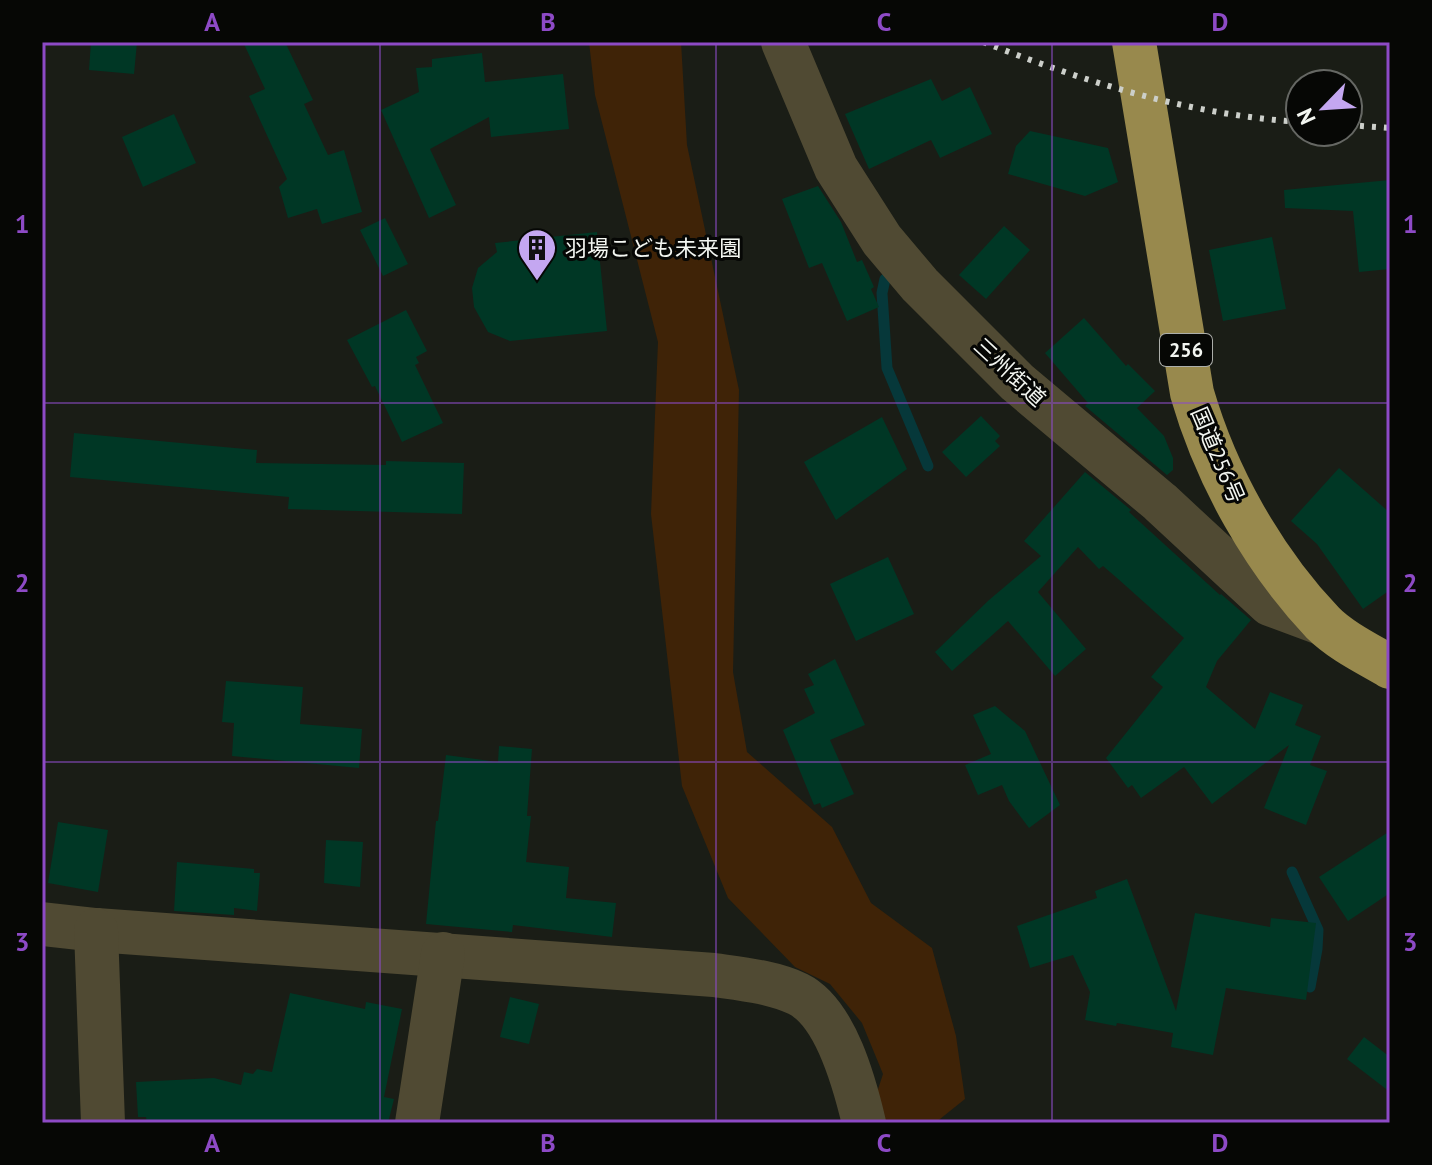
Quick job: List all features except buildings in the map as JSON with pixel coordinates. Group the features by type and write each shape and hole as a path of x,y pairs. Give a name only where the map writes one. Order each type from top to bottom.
{"highway":[{"name":"国道256号","path":"1134,42 1192,393 1201,425 1250,528 1324,624 1390,667"}],"street":[{"name":"三州街道","path":"783,42 836,168 882,240 920,285 1017,382 1160,502 1270,604 1324,624"},
{"path":"42,924 714,975 759,982 800,995 833,1031 854,1082 864,1123"},
{"path":"96,930 103,1123"},
{"path":"417,1123 443,954"}],"shaded area":[{"path":"589,42 681,42 687,145 739,390 733,672 747,752 832,827 871,903 932,948 956,1036 965,1099 935,1123 867,1123 883,1074 862,1023 830,984 795,967 728,898 682,786 651,514 658,342 595,95"}],"waterway":[{"path":"885,279 882,293 887,368 928,466"},
{"path":"1292,872 1318,930 1310,987"}],"railway":[{"path":"983,42 1138,94 1218,112 1284,120"},
{"path":"1364,126 1390,128"}],"place":[{"name":"羽場こども未来園","path":"537,282"}]}
